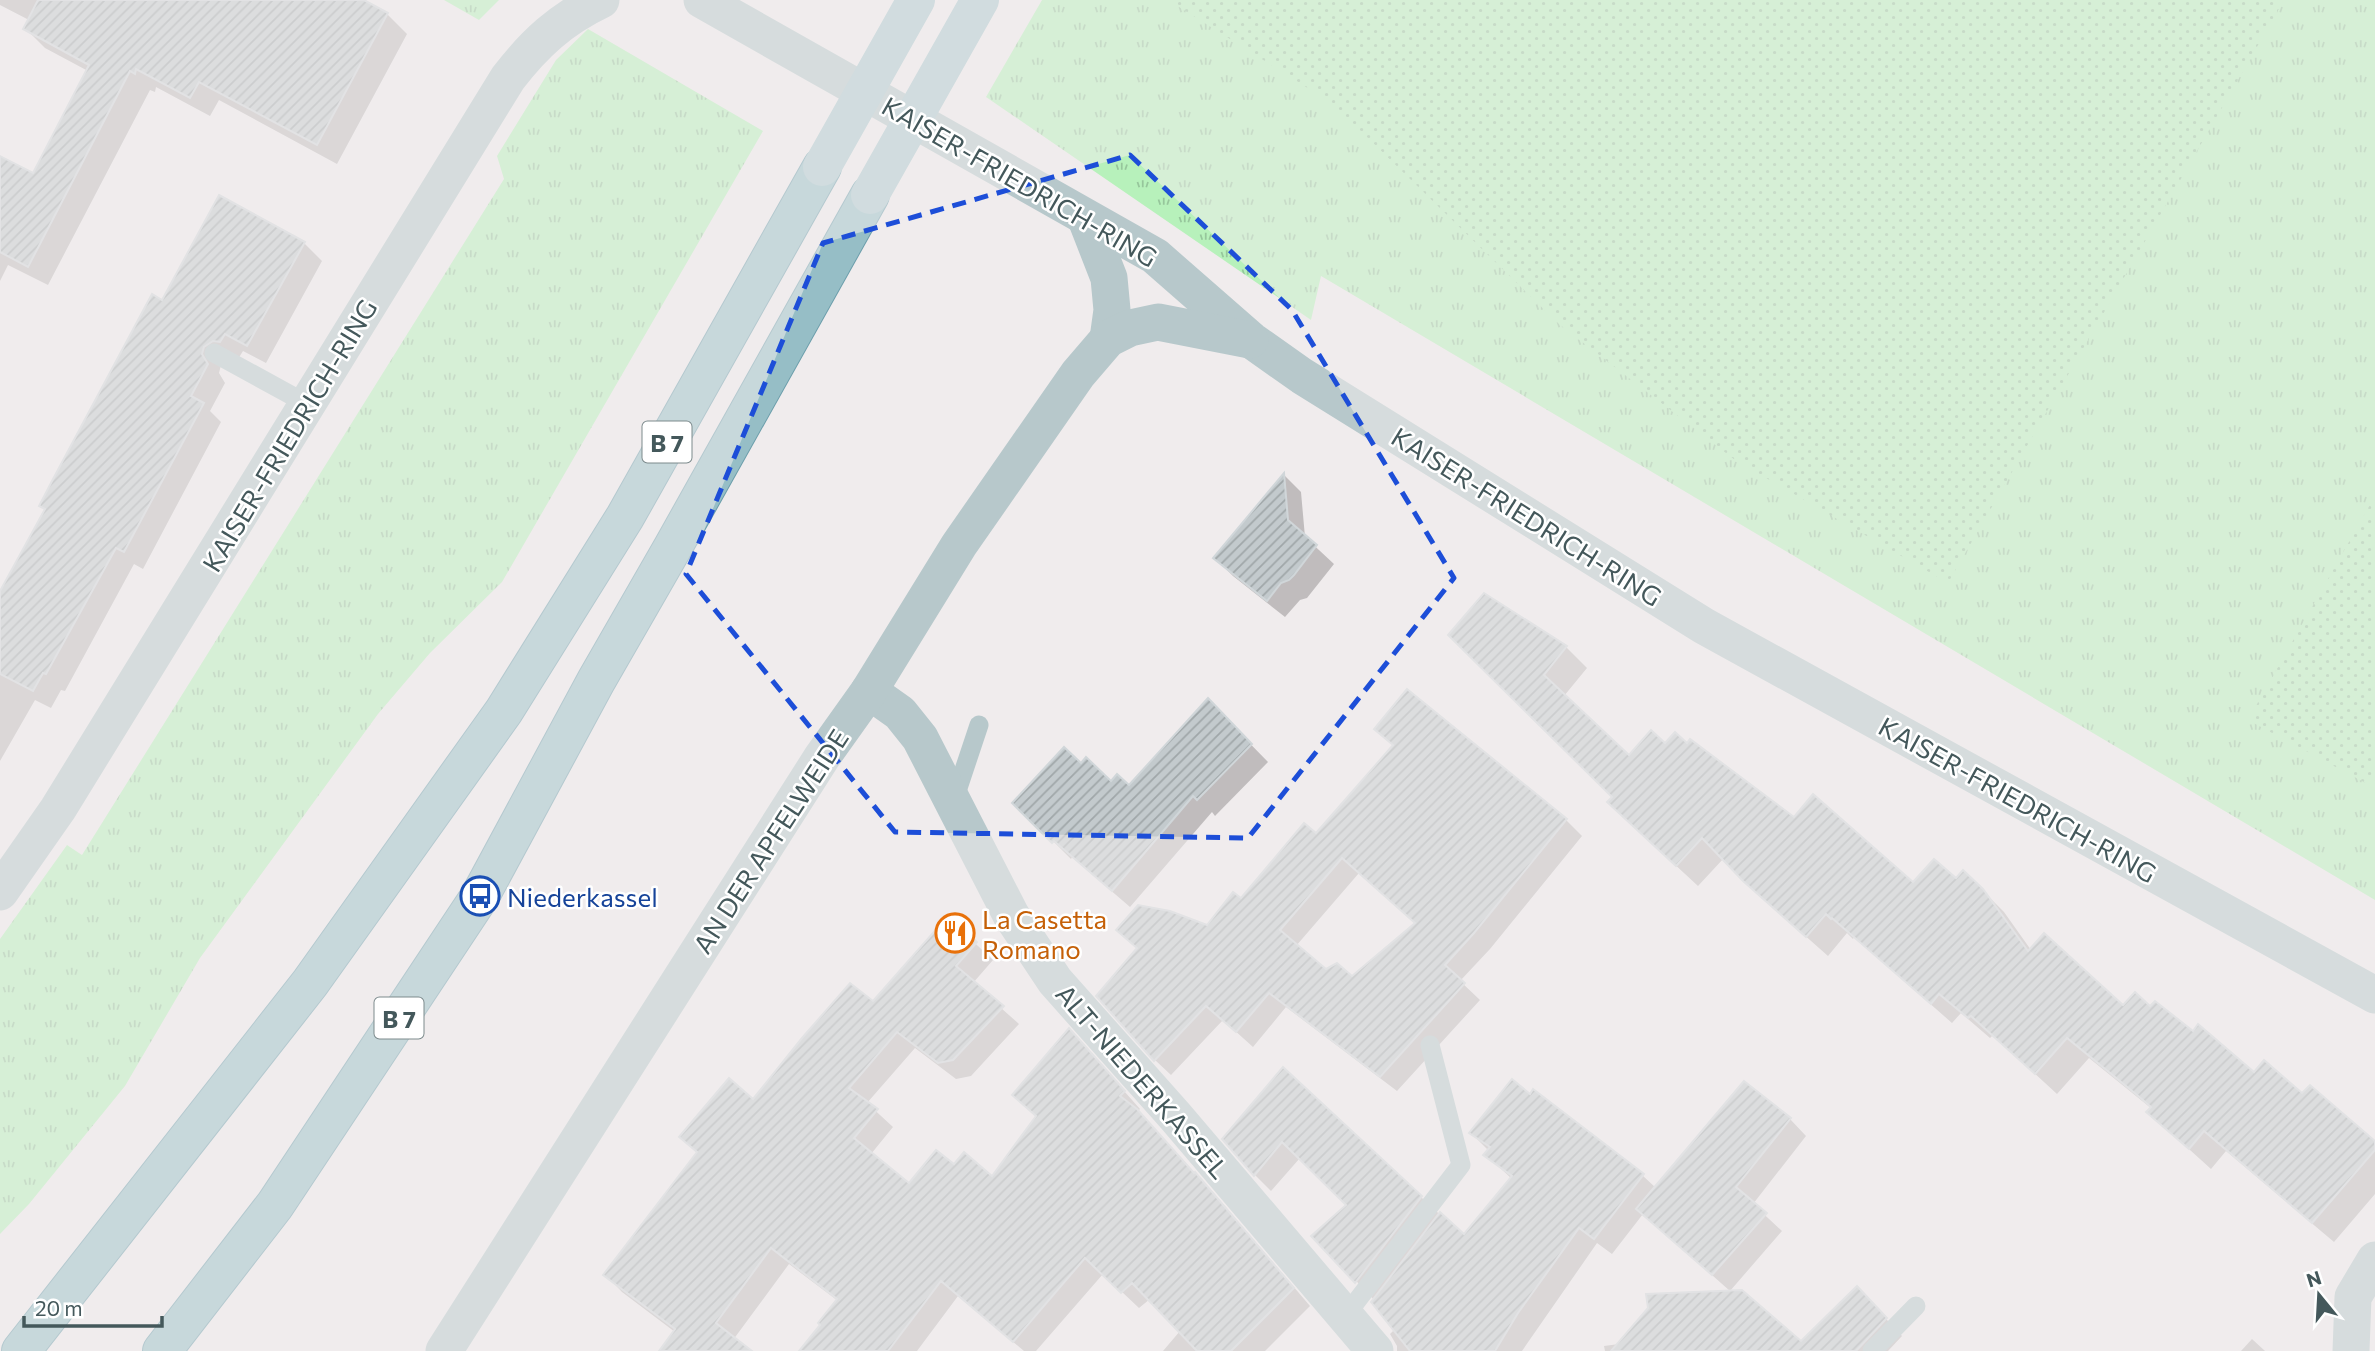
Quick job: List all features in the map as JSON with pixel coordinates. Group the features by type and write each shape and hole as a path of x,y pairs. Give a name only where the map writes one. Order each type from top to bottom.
{"highway":[{"name":"B 7","path":"21,1351 310,983 504,711 625,517 822,167"},
{"name":"B 7","path":"168,1344 275,1205 480,896 596,681 870,195"},
{"path":"0,1345 78,1278"}],"main road":[{"name":"B 7","path":"822,167 916,0"},
{"name":"B 7","path":"870,195 980,0"}],"street":[{"name":"KAISER-FRIEDRICH-RING","path":"0,892 58,809 508,78 528,51 555,28 601,0"},
{"name":"KAISER-FRIEDRICH-RING","path":"702,0 1155,256 1251,340 1302,376 1704,626 2375,995"},
{"path":"1086,219 1109,278 1112,310 1108,340"},
{"name":"AN DER APFELWEIDE","path":"444,1351 822,757 869,691 959,545 1078,374 1108,340 1130,328 1158,321 1251,340"},
{"name":"ALT-NIEDERKASSEL","path":"869,691 900,713 920,738 954,800 1010,915 1055,981 1175,1116 1375,1351"},
{"path":"2351,1351 2353,1297 2375,1260"}],"lane":[{"path":"215,353 309,405"},
{"path":"954,800 979,725"},
{"path":"1346,1315 1461,1165 1430,1045"},
{"path":"1872,1351 1916,1306"}],"highlighted area":[{"path":"1130,155 1292,310 1454,578 1248,838 895,832 686,574 823,243"}],"green space":[{"path":"444,0 499,0 479,20"},
{"path":"1042,0 2375,0 2375,900 1321,276 1311,320 986,97"},
{"path":"1168,0 2284,0 1948,583 1735,460 1559,324 1333,104"},
{"path":"588,29 763,131 502,582 430,653 378,714 200,958 125,1086 29,1204 0,1234 0,939 67,845 82,855 504,179 497,156 556,60"},
{"path":"2375,496 2375,788 2248,720"}],"building":[{"path":"38,0 364,0 388,13 317,145 199,82 190,98 136,69 135,74 130,71 28,267 0,252 0,156 33,173 89,65 23,29"},
{"path":"219,195 305,242 247,346 225,334 220,342 213,341 204,347 202,354 208,364 191,396 204,403 124,552 116,548 46,674 43,673 33,691 0,674 0,591 45,509 39,506 152,294 162,300"},
{"path":"1284,473 1288,520 1317,545 1294,575 1281,583 1267,601 1213,558"},
{"path":"1484,593 1567,646 1544,675 1629,755 1651,730 1665,743 1675,732 1687,743 1690,739 1794,817 1813,794 1913,882 1934,859 1956,878 1963,870 1983,889 2028,951 2044,933 2123,1005 2135,992 2150,1006 2155,1001 2193,1031 2198,1024 2254,1072 2264,1060 2302,1093 2310,1085 2375,1141 2375,1150 2312,1223 2204,1131 2189,1149 2146,1112 2151,1107 2067,1038 2035,1074 1971,1016 1968,1018 1939,994 1931,1004 1826,914 1806,937 1743,881 1702,838 1676,866 1607,802 1612,797 1448,635"},
{"path":"1407,689 1567,819 1445,965 1465,983 1380,1077 1269,993 1236,1032 1206,1006 1154,1061 1096,996 1137,948 1116,930 1138,905 1170,911 1207,925 1233,892 1241,898 1304,823 1316,833 1393,745 1374,729","holes":["1342,858 1415,923 1352,976 1337,963 1326,969 1280,930"]},
{"path":"1208,698 1252,744 1197,800 1193,796 1112,891 1054,841 1052,843 1012,803 1064,747 1081,763 1086,757 1111,781 1117,774 1129,785"},
{"path":"948,916 977,942 956,966 1004,1006 953,1060 938,1063 897,1032 849,1088 878,1109 854,1138 909,1183 936,1150 954,1164 964,1152 992,1176 1036,1116 1012,1095 1069,1028 1125,1091 1120,1096 1137,1109 1195,1172 1294,1288 1231,1351 1197,1351 1132,1283 1121,1293 1085,1258 1013,1342 941,1281 888,1351 799,1351 837,1299 771,1248 716,1323 752,1351 659,1351 675,1329 603,1275 697,1152 679,1137 729,1078 753,1099 850,983 873,1001"},
{"path":"1283,1067 1422,1196 1355,1283 1311,1236 1346,1205 1282,1142 1254,1176 1222,1139"},
{"path":"1512,1079 1530,1094 1533,1089 1644,1174 1594,1239 1579,1228 1518,1313 1495,1351 1410,1351 1371,1302 1440,1212 1464,1234 1512,1176 1483,1155 1490,1147 1469,1133"},
{"path":"1744,1081 1791,1118 1736,1187 1767,1213 1712,1275 1636,1209"},
{"path":"1857,1286 1887,1318 1856,1351 1611,1351 1648,1308 1646,1294 1742,1290 1801,1341"}],"place":[{"name":"Niederkassel","path":"480,896"},
{"name":"La Casetta Romano","path":"955,933"}]}
